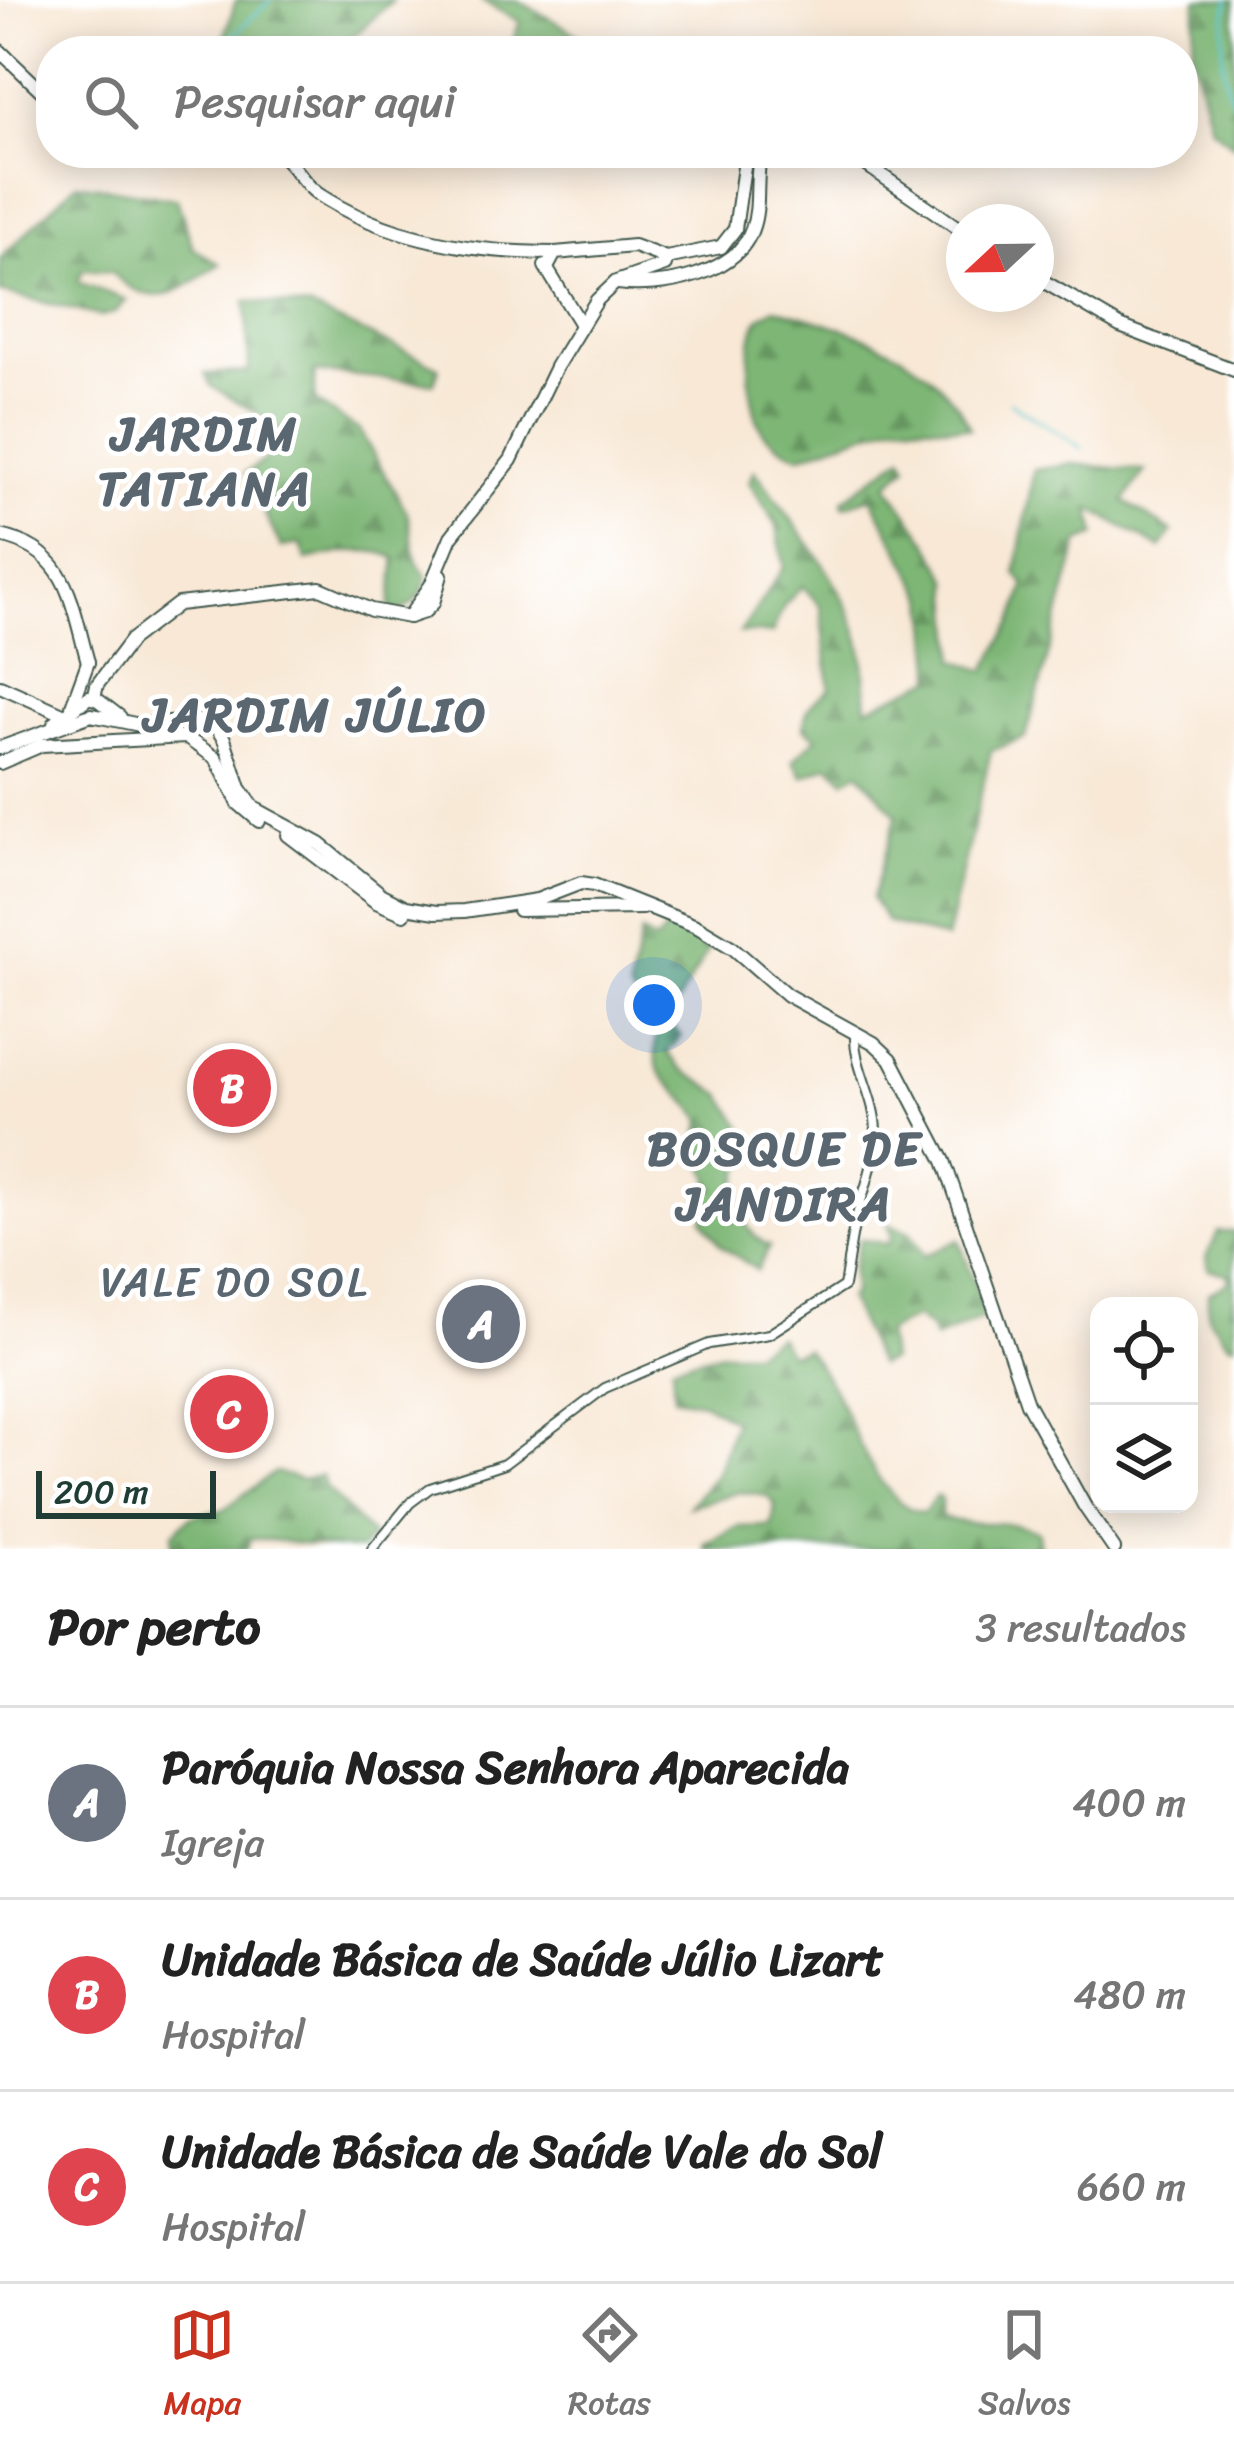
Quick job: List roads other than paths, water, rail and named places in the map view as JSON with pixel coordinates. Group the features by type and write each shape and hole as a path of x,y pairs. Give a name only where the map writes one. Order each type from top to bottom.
{"main road":[{"path":"0,51 36,86"},
{"path":"294,168 318,194 399,232 437,243 530,254 634,246 665,257 706,251 729,240 739,214 744,168"},
{"path":"616,282 648,286 708,271 730,260 754,226 760,168"},
{"path":"871,168 946,220"},
{"path":"530,254 547,268 580,323"},
{"path":"547,268 555,254"},
{"path":"94,698 108,669 147,625 190,600 320,588 371,610 410,617 431,585 451,537 511,460 596,300 616,282 665,265 665,257"},
{"path":"1054,288 1120,326 1234,370"},
{"path":"0,536 34,546 55,566 65,585 88,662 68,712"},
{"path":"88,662 108,669"},
{"path":"0,686 68,712"},
{"path":"48,728 86,698 94,698 125,722"},
{"path":"0,748 92,715 165,724 211,720 218,727 239,788 254,808 320,844 381,894 406,907 464,911 538,900 581,883 604,889 656,907 733,948 787,994 855,1031 891,1059 925,1118 949,1174 1027,1402 1084,1507 1114,1549"},
{"path":"0,763 42,745 202,738 207,733 201,722 191,719"},
{"path":"185,737 216,758 247,813 310,848 390,909 437,920 464,920 502,911 656,907"},
{"path":"563,889 560,900 566,909"},
{"path":"602,909 608,900 604,889"}],"street":[{"path":"372,1549 410,1503 430,1488 495,1469 620,1379 709,1344 769,1334 844,1286 854,1226 876,1149 868,1088 854,1054 855,1031"}],"waterway":[{"path":"232,36 271,0"},
{"path":"1228,0 1223,65 1234,103"},
{"path":"1010,402 1082,448"}],"place":[{"name":"Unidade Básica de Saúde Júlio Lizart","path":"232,1088"},
{"name":"Paróquia Nossa Senhora Aparecida","path":"481,1324"},
{"name":"Unidade Básica de Saúde Vale do Sol","path":"229,1414"}],"district":[{"name":"JARDIM TATIANA","path":"205,460"},
{"name":"JARDIM JÚLIO","path":"316,714"},
{"name":"BOSQUE DE JANDIRA","path":"785,1176"},
{"name":"VALE DO SOL","path":"235,1281"}]}
